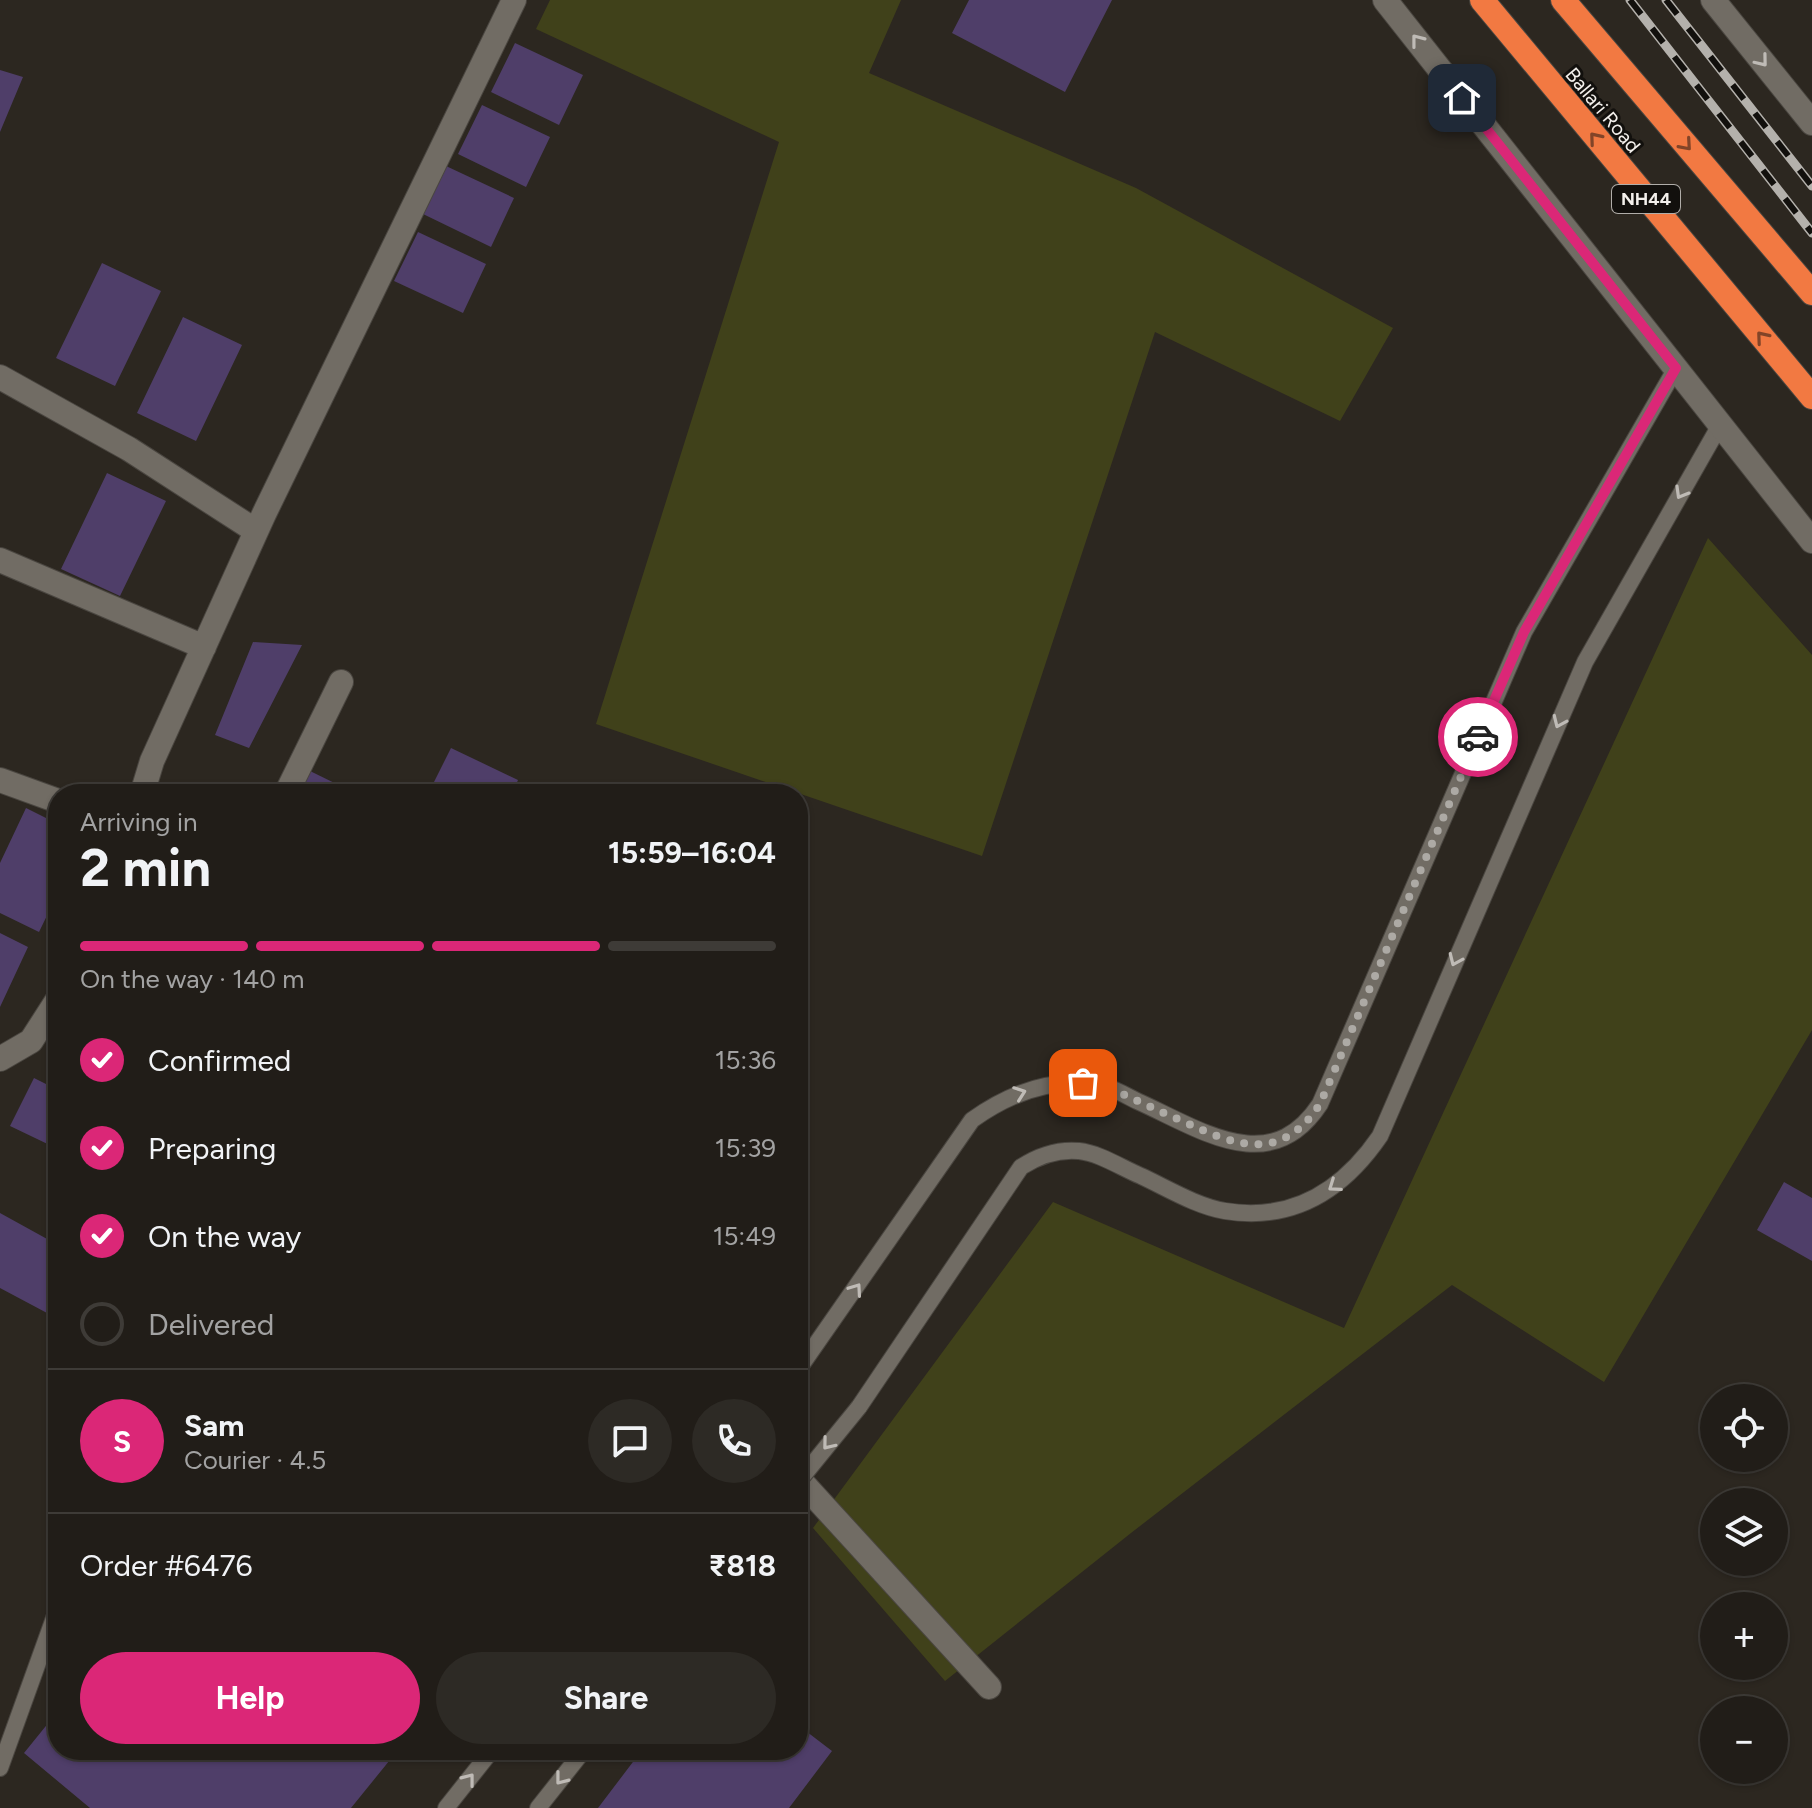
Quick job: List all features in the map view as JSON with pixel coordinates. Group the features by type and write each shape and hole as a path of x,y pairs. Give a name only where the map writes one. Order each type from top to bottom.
{"highway":[{"name":"Ballari Road","path":"1482,0 1812,397"},
{"name":"Ballari Road","path":"1563,0 1812,293"}],"street":[{"path":"145,784 152,761 256,531 514,0"},
{"path":"1385,0 1812,541"},
{"path":"1713,0 1812,123"},
{"path":"0,377 129,449 256,531"},
{"path":"0,560 204,647"},
{"path":"291,784 341,682"},
{"path":"0,780 48,797"},
{"path":"0,1059 31,1041 48,1015"},
{"path":"808,1491 989,1687"}],"lane":[{"path":"808,1358 972,1120 1013,1094 1060,1083 1107,1087 1221,1139 1253,1146 1285,1138 1311,1118 1320,1104 1524,632 1676,368"},
{"path":"808,1468 859,1407 1021,1167 1039,1157 1065,1151 1087,1152 1197,1202 1223,1211 1254,1213 1285,1210 1314,1199 1340,1183 1363,1161 1380,1136 1585,662 1720,425"},
{"path":"0,1768 48,1635"},
{"path":"446,1808 484,1760"},
{"path":"538,1808 576,1760"}],"shaded area":[{"path":"550,0 901,0 869,73 1136,188 1393,328 1340,421 1155,332 982,856 808,796 808,784 771,784 596,724 779,142 536,29"},
{"path":"1708,538 1812,655 1812,1030 1604,1382 1452,1285 945,1681 813,1528 1053,1202 1344,1328"}],"building":[{"path":"969,0 1112,0 1065,92 952,33"},
{"path":"515,43 583,75 559,125 491,92"},
{"path":"0,70 23,77 0,132"},
{"path":"482,105 550,137 526,187 458,154"},
{"path":"446,166 514,198 491,247 423,214"},
{"path":"418,232 486,264 463,313 394,281"},
{"path":"102,263 161,291 115,386 56,358"},
{"path":"183,317 242,345 196,441 137,413"},
{"path":"107,473 166,501 120,596 61,569"},
{"path":"253,642 302,645 249,748 215,735"},
{"path":"451,748 518,780 516,784 433,784"},
{"path":"310,771 337,784 304,784"},
{"path":"26,808 48,819 48,914 39,932 0,913 0,863"},
{"path":"0,933 28,947 0,1007"},
{"path":"34,1078 48,1085 48,1144 10,1126"},
{"path":"1784,1182 1812,1198 1812,1261 1757,1230"},
{"path":"0,1213 48,1239 47,1313 0,1288"},
{"path":"48,1723 48,1760 390,1760 351,1808 90,1808 24,1753"},
{"path":"808,1733 832,1751 789,1808 598,1808 634,1760 808,1760"}],"railway":[{"path":"1630,0 1812,233"},
{"path":"1666,0 1812,186"}],"way so far":[{"path":"1083,1083 1107,1087 1237,1144 1253,1146 1270,1143 1299,1129 1320,1104 1478,737"}],"route":[{"path":"1462,98 1676,368 1524,632 1478,737"}]}
